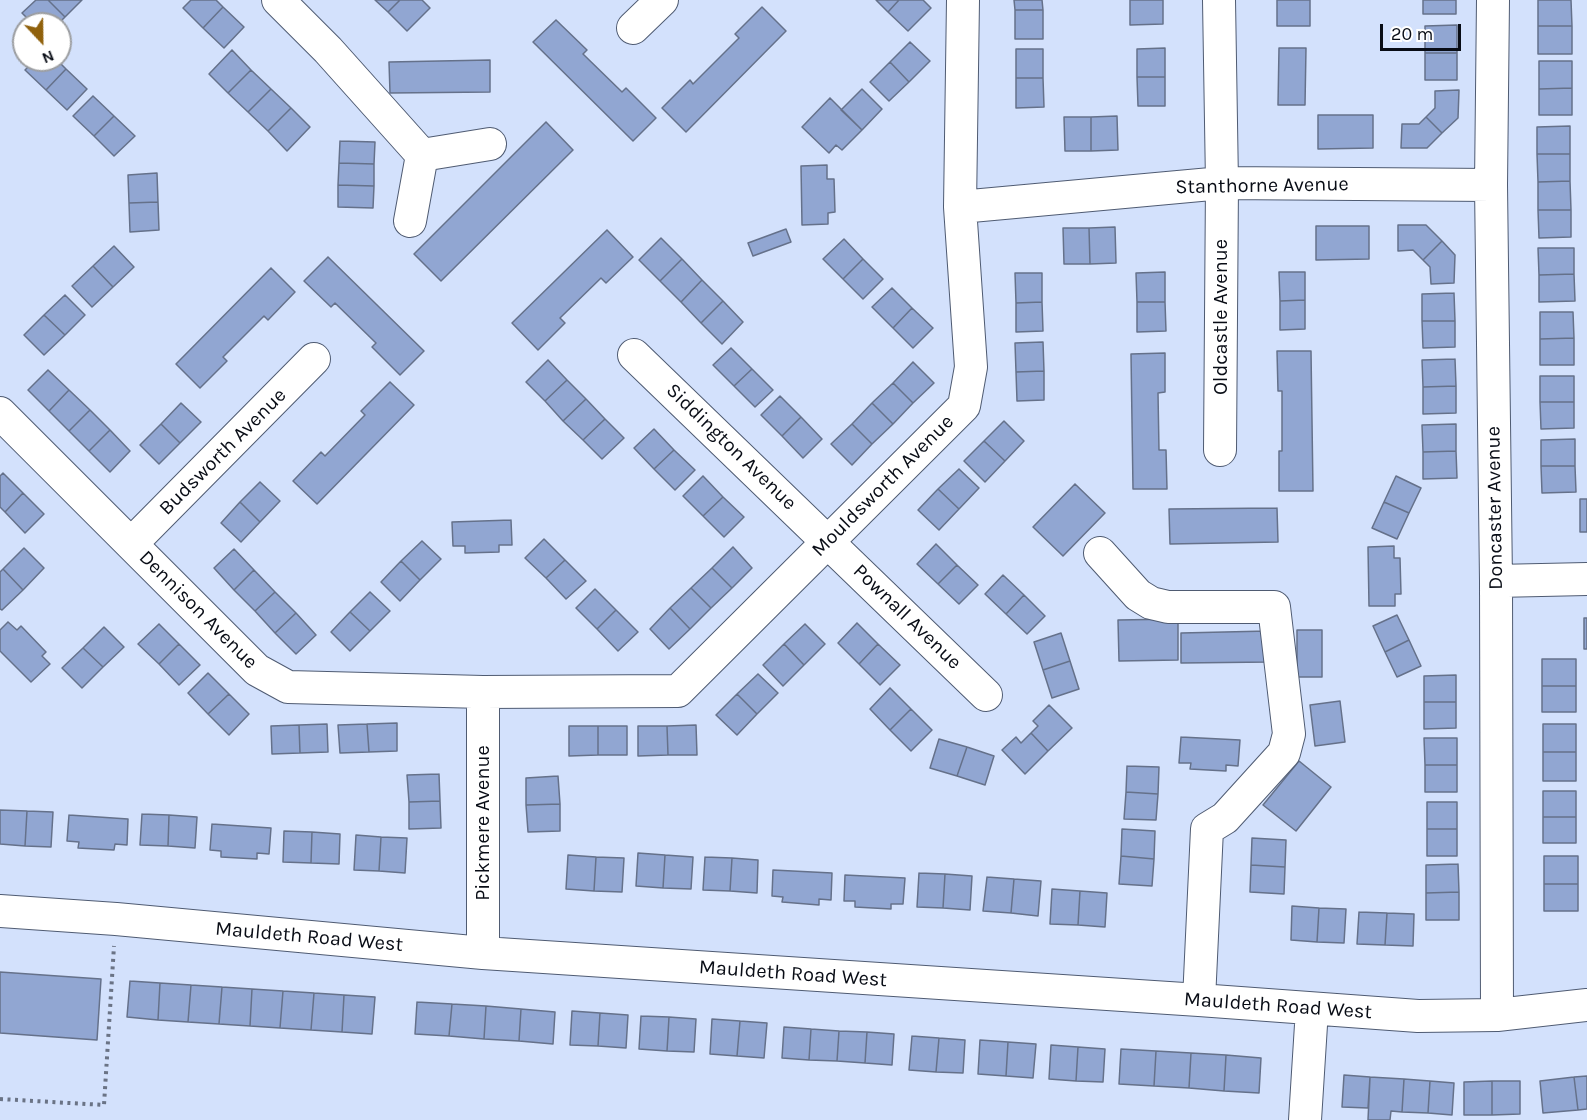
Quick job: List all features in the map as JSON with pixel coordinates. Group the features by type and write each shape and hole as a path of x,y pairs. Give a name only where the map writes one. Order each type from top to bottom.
{"street":[{"path":"278,0 328,50 422,155"},
{"path":"633,28 662,0"},
{"name":"Mouldsworth Avenue","path":"483,692 678,691 963,406 971,368 960,207 963,0"},
{"name":"Oldcastle Avenue","path":"1219,0 1222,183 1220,450"},
{"name":"Doncaster Avenue","path":"1493,0 1491,186 1496,581 1497,1016"},
{"path":"422,155 490,144"},
{"path":"410,221 422,155"},
{"name":"Stanthorne Avenue","path":"960,207 1222,183 1491,186"},
{"name":"Siddington Avenue","path":"634,355 827,540"},
{"name":"Budsworth Avenue","path":"131,544 314,359"},
{"name":"Dennison Avenue","path":"0,413 257,670 288,687 483,692"},
{"name":"Pownall Avenue","path":"827,540 986,695"},
{"path":"1100,553 1138,595 1151,603 1168,607 1286,607 1289,734 1284,753 1225,818 1207,829 1199,1000"},
{"path":"1496,581 1587,579"},
{"name":"Pickmere Avenue","path":"483,692 483,953"},
{"name":"Mauldeth Road West","path":"0,911 116,919 483,953 1418,1016 1497,1016 1587,1005"},
{"path":"1305,1120 1312,1009"}],"path":[{"path":"0,1099 104,1105 116,919"}],"building":[{"path":"36,0 48,0 60,12 23,12"},
{"path":"48,0 82,0 70,12 60,12"},
{"path":"191,0 216,0 223,7 203,28 183,8"},
{"path":"375,0 400,0 388,12"},
{"path":"400,0 422,0 430,8 407,31 388,12"},
{"path":"876,0 899,0 888,12"},
{"path":"899,0 923,0 931,8 908,31 888,12"},
{"path":"1014,0 1042,0 1043,10 1015,10"},
{"path":"1130,0 1163,0 1163,24 1130,25"},
{"path":"1277,0 1310,0 1310,26 1277,26"},
{"path":"1423,0 1456,0 1456,14 1423,14"},
{"path":"1538,0 1571,0 1572,26 1538,26"},
{"path":"223,7 244,27 224,48 203,28"},
{"path":"762,7 786,31 686,132 662,108 690,80 693,84 739,38 735,34"},
{"path":"1015,10 1043,10 1043,39 1015,39"},
{"path":"556,20 587,50 583,54 622,92 626,88 656,118 633,141 533,42"},
{"path":"1457,25 1457,53 1425,53 1425,26"},
{"path":"1538,26 1572,26 1572,54 1538,54"},
{"path":"910,42 930,61 909,82 890,62"},
{"path":"1165,48 1165,77 1137,77 1137,49"},
{"path":"1279,48 1306,48 1305,105 1278,105"},
{"path":"1016,49 1043,49 1043,78 1016,78"},
{"path":"232,50 251,70 228,93 209,74"},
{"path":"1425,53 1457,53 1457,80 1425,80"},
{"path":"490,60 490,92 390,93 389,62"},
{"path":"1539,61 1572,61 1572,88 1539,89"},
{"path":"890,62 909,82 889,101 870,82"},
{"path":"251,70 271,89 248,112 228,93"},
{"path":"27,72 63,72 46,90"},
{"path":"63,72 69,72 87,89 67,110 46,90"},
{"path":"1137,77 1165,77 1165,106 1138,106"},
{"path":"1016,78 1043,78 1044,107 1016,108"},
{"path":"1572,88 1572,115 1539,115 1539,89"},
{"path":"271,89 291,108 268,131 248,112"},
{"path":"862,89 882,109 862,130 841,110"},
{"path":"1459,90 1458,118 1442,133 1426,117 1435,108 1435,91"},
{"path":"93,96 114,116 94,136 73,116"},
{"path":"830,98 862,130 842,150 836,145 829,153 802,127"},
{"path":"291,108 310,127 287,151 268,131"},
{"path":"1318,115 1373,115 1373,148 1318,149"},
{"path":"114,116 135,136 114,156 94,136"},
{"path":"1117,116 1118,150 1091,151 1091,117"},
{"path":"1064,117 1091,117 1091,151 1065,151"},
{"path":"1426,117 1442,133 1427,148 1401,148 1402,124 1419,124"},
{"path":"546,122 573,150 441,281 414,254"},
{"path":"1570,126 1570,154 1537,154 1537,127"},
{"path":"340,141 375,142 374,164 339,163"},
{"path":"1537,154 1570,154 1570,181 1538,182"},
{"path":"339,163 374,164 374,186 338,185"},
{"path":"827,165 827,179 834,179 835,212 828,213 828,224 802,225 801,166"},
{"path":"157,173 158,202 129,203 128,175"},
{"path":"1570,181 1571,210 1538,210 1538,182"},
{"path":"338,185 374,186 373,208 338,207"},
{"path":"158,202 159,230 130,232 129,203"},
{"path":"1538,210 1571,210 1571,237 1539,238"},
{"path":"1398,225 1426,225 1442,241 1423,260 1413,250 1398,251"},
{"path":"1316,226 1369,226 1369,259 1316,260"},
{"path":"1115,227 1116,263 1090,264 1089,228"},
{"path":"1063,228 1089,228 1090,264 1064,264"},
{"path":"786,229 791,242 753,256 748,243"},
{"path":"607,230 633,257 606,283 601,278 560,318 565,323 538,350 512,323"},
{"path":"661,238 682,259 660,281 639,260"},
{"path":"844,239 863,259 843,279 823,259"},
{"path":"1442,241 1455,255 1454,283 1431,284 1430,267 1423,260"},
{"path":"114,246 134,267 113,287 93,266"},
{"path":"1538,248 1574,248 1574,274 1539,275"},
{"path":"328,257 424,351 400,375 372,347 376,343 335,303 331,307 304,281"},
{"path":"682,259 702,280 681,302 660,281"},
{"path":"863,259 883,279 863,299 843,279"},
{"path":"93,266 113,287 92,307 72,286"},
{"path":"271,268 295,292 268,320 264,316 223,357 227,361 200,388 176,364"},
{"path":"1165,272 1165,302 1137,302 1136,273"},
{"path":"1279,272 1305,272 1305,300 1280,301"},
{"path":"1015,273 1042,273 1042,302 1016,303"},
{"path":"1574,274 1575,301 1539,302 1539,275"},
{"path":"702,280 723,301 701,323 681,302"},
{"path":"892,288 912,308 893,328 872,307"},
{"path":"1454,293 1455,321 1422,321 1422,294"},
{"path":"65,295 85,315 65,335 44,315"},
{"path":"1305,300 1305,329 1280,330 1280,301"},
{"path":"723,301 743,322 722,344 701,323"},
{"path":"1042,302 1043,331 1016,332 1016,303"},
{"path":"1137,302 1165,302 1166,331 1137,332"},
{"path":"912,308 933,328 913,348 893,328"},
{"path":"1540,312 1573,312 1574,338 1540,339"},
{"path":"44,315 65,335 44,355 24,335"},
{"path":"1422,321 1455,321 1455,347 1423,348"},
{"path":"1574,338 1574,365 1540,365 1540,339"},
{"path":"1043,342 1044,371 1016,372 1015,343"},
{"path":"731,348 752,369 734,386 713,365"},
{"path":"1277,351 1311,351 1313,491 1279,491 1282,391 1278,391"},
{"path":"1165,353 1165,392 1158,393 1159,450 1166,450 1167,489 1133,489 1131,354"},
{"path":"1455,359 1456,386 1423,387 1422,360"},
{"path":"548,360 567,380 545,401 526,382"},
{"path":"913,362 934,383 913,403 893,383"},
{"path":"752,369 773,390 755,407 734,386"},
{"path":"48,370 69,390 49,411 28,390"},
{"path":"1044,371 1044,400 1017,401 1016,372"},
{"path":"1540,376 1574,376 1574,402 1540,402"},
{"path":"567,380 586,399 563,421 545,401"},
{"path":"390,382 414,405 317,504 293,481 321,452 325,456 365,415 361,411"},
{"path":"893,383 913,403 893,424 872,403"},
{"path":"1456,386 1456,413 1423,414 1423,387"},
{"path":"69,390 90,410 69,431 49,411"},
{"path":"780,396 801,417 782,436 761,415"},
{"path":"586,399 605,419 583,440 563,421"},
{"path":"1540,402 1574,402 1574,428 1541,429"},
{"path":"181,403 201,422 180,443 161,424"},
{"path":"872,403 893,424 872,444 852,424"},
{"path":"90,410 110,430 89,451 69,431"},
{"path":"801,417 822,439 803,458 782,436"},
{"path":"605,419 624,438 602,459 583,440"},
{"path":"1004,421 1024,441 1005,461 984,441"},
{"path":"161,424 180,443 159,464 140,445"},
{"path":"852,424 872,444 852,465 831,444"},
{"path":"1456,424 1456,451 1423,452 1422,425"},
{"path":"654,429 674,450 654,469 634,448"},
{"path":"110,430 130,451 110,472 89,451"},
{"path":"1575,439 1575,466 1541,466 1541,440"},
{"path":"984,441 1005,461 985,482 964,461"},
{"path":"674,450 695,470 675,490 654,469"},
{"path":"1456,451 1457,478 1423,479 1423,452"},
{"path":"1541,466 1575,466 1576,492 1542,493"},
{"path":"959,469 979,488 959,509 938,489"},
{"path":"3,473 23,493 5,512 0,507 0,476"},
{"path":"703,476 723,497 703,516 683,496"},
{"path":"1396,476 1421,488 1409,513 1384,502"},
{"path":"260,482 280,501 260,522 240,502"},
{"path":"1075,484 1105,513 1063,556 1033,527"},
{"path":"938,489 959,509 939,530 918,510"},
{"path":"23,493 44,514 25,533 5,512"},
{"path":"723,497 744,517 724,537 703,516"},
{"path":"1580,499 1587,499 1587,532 1580,532"},
{"path":"240,502 260,522 241,542 221,523"},
{"path":"1384,502 1409,513 1397,539 1372,528"},
{"path":"1277,508 1278,542 1170,544 1169,509"},
{"path":"511,520 512,545 499,545 499,552 465,553 465,546 453,546 452,522"},
{"path":"544,539 565,560 546,578 525,558"},
{"path":"422,541 441,559 420,580 401,561"},
{"path":"936,544 957,565 938,584 917,564"},
{"path":"1394,546 1394,558 1400,558 1401,594 1395,594 1395,606 1369,606 1368,547"},
{"path":"733,547 752,568 732,588 712,568"},
{"path":"24,548 44,568 23,590 3,569"},
{"path":"234,549 254,570 234,590 214,568"},
{"path":"565,560 586,581 566,599 546,578"},
{"path":"401,561 420,580 400,601 381,582"},
{"path":"957,565 978,585 959,604 938,584"},
{"path":"712,568 732,588 711,608 691,588"},
{"path":"3,569 23,590 2,610 0,609 0,572"},
{"path":"254,570 275,592 255,611 234,590"},
{"path":"1003,575 1024,595 1006,614 985,594"},
{"path":"691,588 711,608 690,629 670,608"},
{"path":"595,589 616,610 597,629 576,608"},
{"path":"275,592 296,613 275,633 255,611"},
{"path":"370,592 390,611 370,631 350,612"},
{"path":"1024,595 1045,616 1027,634 1006,614"},
{"path":"670,608 690,629 669,649 650,629"},
{"path":"616,610 638,632 618,651 597,629"},
{"path":"350,612 370,631 350,651 331,632"},
{"path":"296,613 316,635 296,654 275,633"},
{"path":"1397,615 1409,640 1385,652 1373,626"},
{"path":"1584,618 1587,618 1587,649 1584,649"},
{"path":"1178,619 1178,660 1119,661 1118,620"},
{"path":"8,622 17,630 21,626 46,652 42,656 50,664 31,682 0,651 0,630"},
{"path":"857,623 878,644 859,664 838,643"},
{"path":"159,624 179,644 159,664 138,644"},
{"path":"805,624 825,644 804,665 784,644"},
{"path":"104,627 124,647 103,667 83,648"},
{"path":"1297,630 1322,630 1322,677 1297,677"},
{"path":"1268,631 1269,662 1181,663 1181,633"},
{"path":"1061,633 1070,661 1043,670 1034,642"},
{"path":"1409,640 1421,666 1397,677 1385,652"},
{"path":"179,644 200,665 179,685 159,664"},
{"path":"784,644 804,665 783,686 763,665"},
{"path":"878,644 900,665 880,685 859,664"},
{"path":"83,648 103,667 82,688 62,668"},
{"path":"1542,659 1576,659 1576,686 1542,686"},
{"path":"1070,661 1079,689 1052,698 1043,670"},
{"path":"208,673 229,694 208,714 188,693"},
{"path":"758,674 778,693 757,714 737,694"},
{"path":"1456,675 1456,702 1424,702 1424,676"},
{"path":"1542,686 1576,686 1576,712 1542,712"},
{"path":"890,688 911,709 890,730 870,709"},
{"path":"229,694 249,714 229,735 208,714"},
{"path":"737,694 757,714 737,735 716,715"},
{"path":"1340,701 1345,742 1315,746 1310,705"},
{"path":"1424,702 1456,702 1456,728 1424,729"},
{"path":"1049,705 1072,728 1048,751 1031,733 1038,726 1033,721"},
{"path":"911,709 932,730 911,751 890,730"},
{"path":"397,723 397,751 369,752 367,724"},
{"path":"327,724 328,752 300,753 299,725"},
{"path":"367,724 369,752 340,753 338,725"},
{"path":"1543,724 1576,724 1576,752 1543,752"},
{"path":"299,725 300,753 272,754 271,726"},
{"path":"696,725 697,755 668,755 667,726"},
{"path":"569,726 598,726 598,755 569,756"},
{"path":"598,726 627,726 627,755 598,755"},
{"path":"638,726 667,726 668,755 638,756"},
{"path":"1031,733 1048,751 1025,774 1002,750 1016,737 1021,743"},
{"path":"1181,737 1240,740 1238,766 1226,765 1226,771 1190,769 1191,763 1179,763"},
{"path":"1424,738 1457,738 1457,765 1425,765"},
{"path":"939,739 967,747 957,776 930,768"},
{"path":"967,747 994,756 985,785 957,776"},
{"path":"1543,752 1576,752 1576,781 1543,781"},
{"path":"1299,761 1331,787 1296,831 1263,805"},
{"path":"1425,765 1457,765 1457,792 1425,792"},
{"path":"1127,766 1159,767 1158,794 1126,792"},
{"path":"439,774 440,801 409,802 407,775"},
{"path":"558,776 560,804 526,805 526,778"},
{"path":"1543,791 1576,791 1576,817 1543,817"},
{"path":"1126,792 1158,794 1156,820 1124,819"},
{"path":"440,801 441,828 409,829 409,802"},
{"path":"1427,802 1457,802 1457,829 1427,829"},
{"path":"560,804 560,831 528,832 526,805"},
{"path":"0,810 27,811 25,846 0,844"},
{"path":"27,811 53,812 51,847 25,846"},
{"path":"142,814 169,815 168,846 140,845"},
{"path":"69,815 128,819 127,845 115,844 114,850 78,848 79,842 67,841"},
{"path":"169,815 197,817 195,848 168,846"},
{"path":"1543,817 1576,817 1576,843 1543,843"},
{"path":"212,824 271,828 269,854 257,853 257,859 221,857 221,851 210,850"},
{"path":"1122,829 1155,831 1154,859 1121,856"},
{"path":"1427,829 1457,829 1457,856 1427,856"},
{"path":"284,831 312,832 311,863 283,862"},
{"path":"312,832 340,834 339,864 311,863"},
{"path":"356,835 381,837 379,871 354,870"},
{"path":"381,837 407,838 405,873 379,871"},
{"path":"1252,838 1286,840 1285,867 1251,865"},
{"path":"638,853 665,855 663,888 636,886"},
{"path":"568,855 596,857 594,891 566,889"},
{"path":"665,855 693,857 691,889 663,888"},
{"path":"1121,856 1154,859 1152,886 1119,884"},
{"path":"1544,856 1578,856 1578,884 1544,884"},
{"path":"596,857 624,858 622,892 594,891"},
{"path":"705,857 732,858 730,891 703,890"},
{"path":"732,858 758,860 757,893 730,891"},
{"path":"1458,864 1459,892 1426,893 1426,865"},
{"path":"1251,865 1285,867 1284,894 1250,892"},
{"path":"773,870 832,873 831,900 819,899 819,905 782,902 783,897 772,896"},
{"path":"919,873 945,874 943,908 917,907"},
{"path":"945,874 972,876 970,910 943,908"},
{"path":"845,875 905,878 903,904 891,904 891,909 855,907 855,901 844,901"},
{"path":"987,877 1014,879 1011,913 983,911"},
{"path":"1014,879 1041,881 1038,916 1011,913"},
{"path":"1544,884 1578,884 1578,911 1544,911"},
{"path":"1052,889 1080,891 1078,925 1050,924"},
{"path":"1080,891 1107,893 1105,927 1078,925"},
{"path":"1459,892 1459,920 1426,920 1426,893"},
{"path":"1292,906 1319,908 1317,942 1291,940"},
{"path":"1319,908 1346,909 1344,943 1317,942"},
{"path":"1359,912 1387,913 1385,945 1357,944"},
{"path":"1387,913 1414,914 1413,946 1385,945"},
{"path":"0,972 101,979 97,1040 0,1033"},
{"path":"130,981 160,983 158,1020 127,1017"},
{"path":"160,983 191,985 188,1022 158,1020"},
{"path":"191,985 222,987 219,1024 188,1022"},
{"path":"222,987 252,989 250,1026 219,1024"},
{"path":"252,989 283,991 280,1028 250,1026"},
{"path":"283,991 314,993 311,1030 280,1028"},
{"path":"314,993 344,995 342,1032 311,1030"},
{"path":"344,995 375,997 372,1034 342,1032"},
{"path":"417,1002 452,1004 449,1036 415,1034"},
{"path":"452,1004 486,1006 484,1039 449,1036"},
{"path":"486,1006 521,1009 519,1041 484,1039"},
{"path":"521,1009 555,1012 553,1044 519,1041"},
{"path":"572,1011 600,1013 598,1046 570,1045"},
{"path":"600,1013 628,1015 626,1048 598,1046"},
{"path":"641,1016 669,1017 667,1051 639,1049"},
{"path":"669,1017 696,1019 694,1052 667,1051"},
{"path":"712,1019 740,1021 737,1056 710,1054"},
{"path":"740,1021 767,1023 764,1058 737,1056"},
{"path":"784,1027 811,1029 809,1060 782,1058"},
{"path":"811,1029 839,1031 837,1061 809,1060"},
{"path":"839,1031 867,1032 865,1063 837,1061"},
{"path":"867,1032 894,1034 892,1065 865,1063"},
{"path":"912,1036 939,1038 936,1072 909,1070"},
{"path":"939,1038 965,1040 963,1073 936,1072"},
{"path":"980,1040 1008,1042 1006,1076 978,1074"},
{"path":"1008,1042 1036,1044 1033,1078 1006,1076"},
{"path":"1051,1045 1078,1047 1076,1081 1049,1079"},
{"path":"1078,1047 1105,1049 1103,1082 1076,1081"},
{"path":"1121,1049 1156,1051 1154,1086 1119,1084"},
{"path":"1156,1051 1191,1053 1189,1088 1154,1086"},
{"path":"1191,1053 1226,1055 1224,1091 1189,1088"},
{"path":"1226,1055 1261,1058 1259,1093 1224,1091"},
{"path":"1344,1075 1370,1077 1368,1108 1342,1107"},
{"path":"1587,1076 1587,1109 1578,1110 1574,1077"},
{"path":"1370,1077 1404,1079 1402,1112 1391,1111 1390,1120 1368,1120"},
{"path":"1574,1077 1578,1110 1543,1113 1540,1081"},
{"path":"1404,1079 1430,1081 1428,1113 1402,1112"},
{"path":"1430,1081 1454,1083 1452,1115 1428,1113"},
{"path":"1492,1081 1520,1081 1520,1114 1492,1115"},
{"path":"1492,1081 1492,1115 1464,1115 1464,1082"}]}
